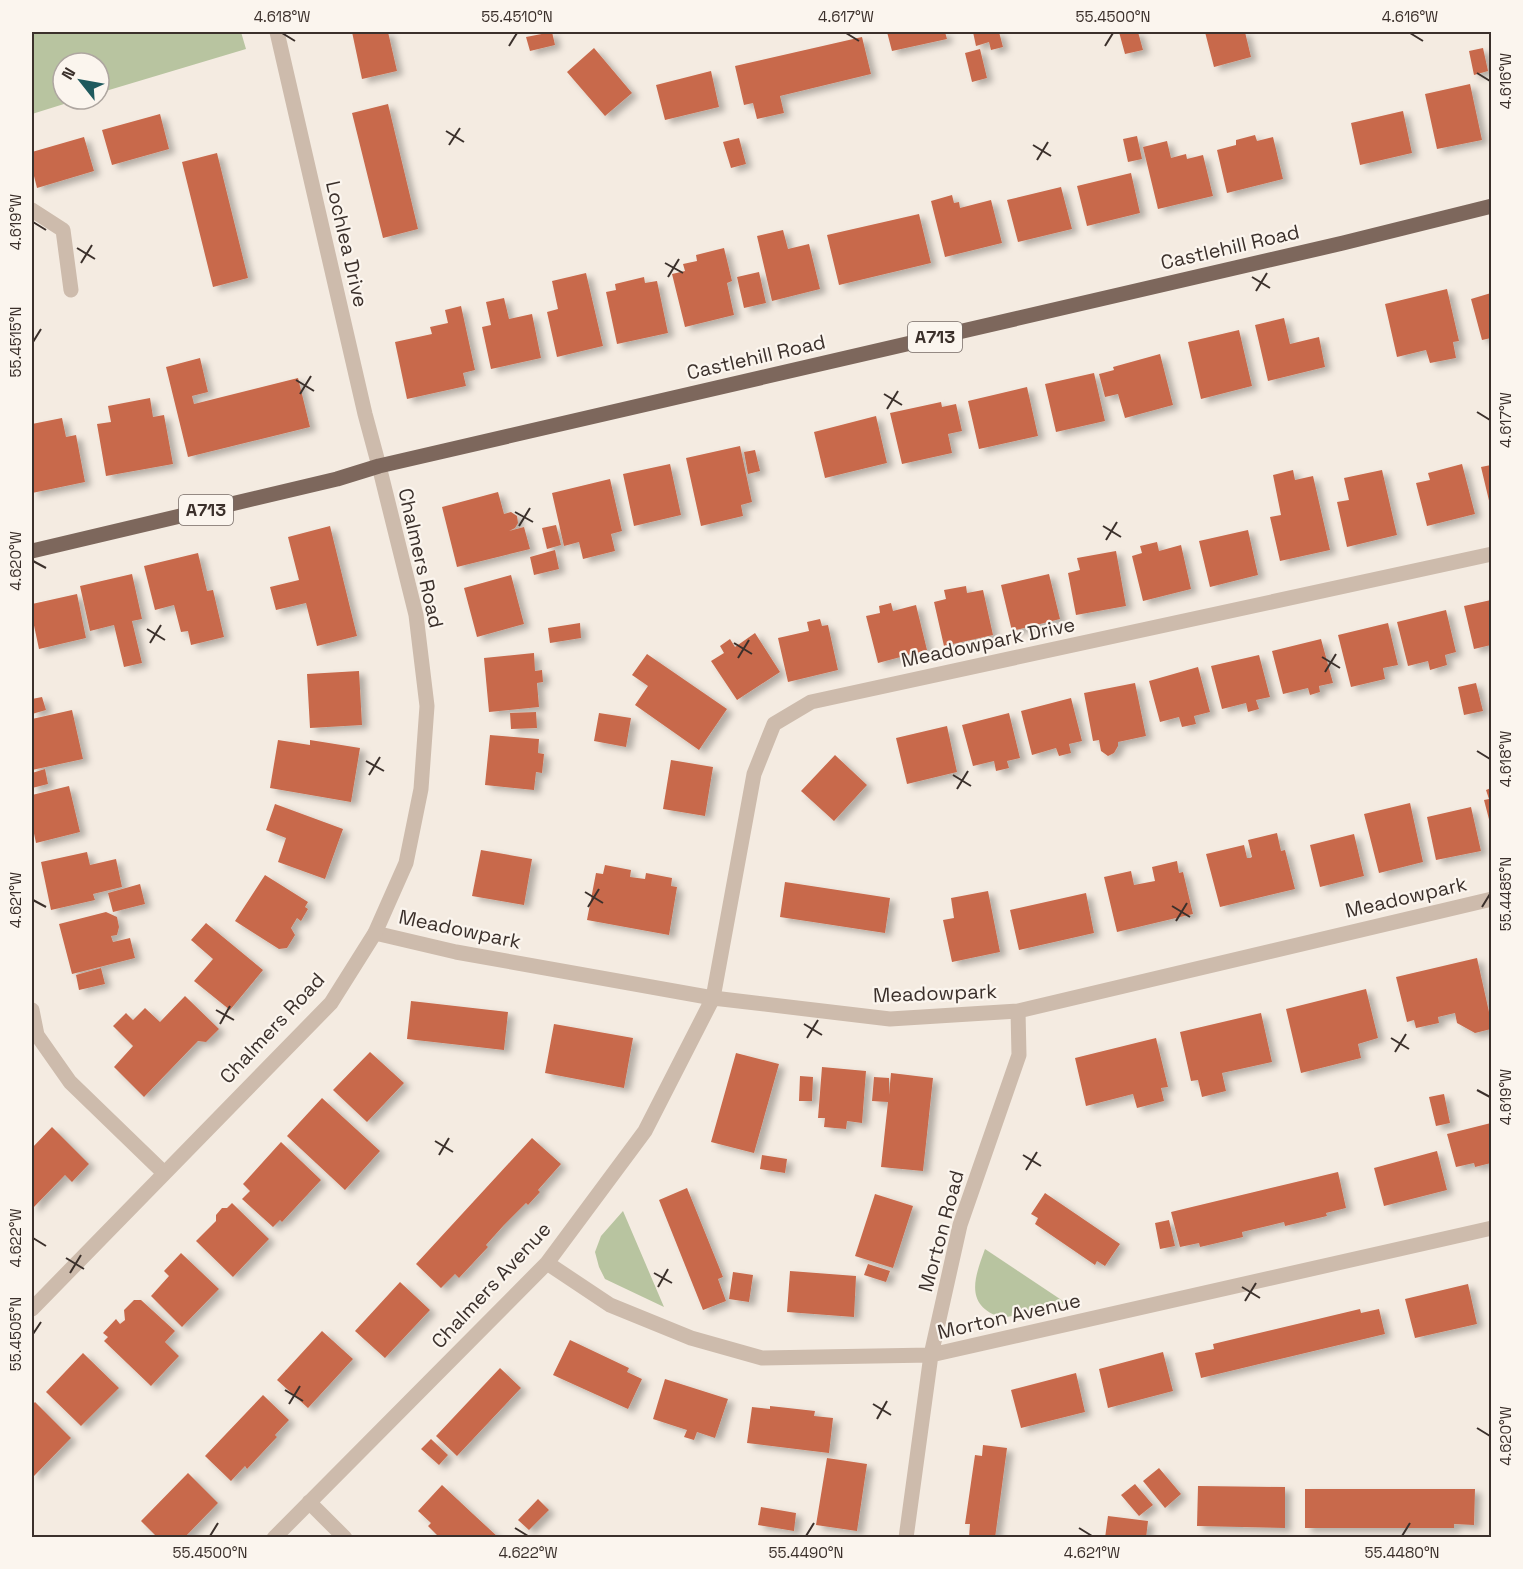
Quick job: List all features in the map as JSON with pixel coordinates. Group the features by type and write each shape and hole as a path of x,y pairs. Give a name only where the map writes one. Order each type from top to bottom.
{"main road":[{"name":"Castlehill Road","path":"32,551 338,479 379,466 1343,243 1491,206"}],"street":[{"name":"Lochlea Drive","path":"277,32 379,466"},
{"path":"32,210 63,230 71,290"},
{"name":"Chalmers Road","path":"32,1309 163,1172 331,1003 375,933 406,863 421,789 427,706 416,615 379,466"},
{"name":"Meadowpark Drive","path":"713,998 754,774 774,724 811,702 1491,554"},
{"name":"Meadowpark","path":"375,933 456,952 713,998 890,1019 1018,1011 1491,899"},
{"name":"Chalmers Avenue","path":"274,1538 547,1263 645,1131 713,998"},
{"path":"32,1010 37,1035 70,1082 163,1172"},
{"name":"Morton Road","path":"906,1538 931,1355 960,1225 1019,1055 1018,1011"},
{"name":"Morton Avenue","path":"547,1263 610,1305 691,1338 762,1358 931,1355 1491,1228"},
{"path":"309,1502 345,1538"}],"green space":[{"path":"32,32 241,32 246,49 111,89 111,51 51,51 51,108 32,114"},
{"path":"623,1211 664,1307 605,1279 599,1267 595,1252 601,1236"},
{"path":"985,1249 1066,1303 1003,1318 991,1313 977,1299 975,1290"}],"building":[{"path":"352,32 388,32 397,71 362,79"},
{"path":"552,32 555,45 530,51 526,37"},
{"path":"887,32 945,32 947,39 892,51"},
{"path":"973,32 999,32 1003,47 991,50 989,42 976,46"},
{"path":"1119,32 1138,32 1143,50 1125,54"},
{"path":"1205,32 1245,32 1251,57 1214,67"},
{"path":"862,37 871,74 780,96 784,113 757,119 753,103 744,105 735,66"},
{"path":"594,48 632,93 605,116 567,72"},
{"path":"1483,48 1488,71 1474,75 1469,51"},
{"path":"980,49 987,78 972,82 965,53"},
{"path":"711,71 719,107 665,120 656,85"},
{"path":"1470,84 1482,140 1437,149 1425,94"},
{"path":"388,104 418,229 383,238 352,113"},
{"path":"1403,111 1412,153 1360,165 1351,123"},
{"path":"160,114 169,149 112,165 102,130"},
{"path":"1255,135 1257,141 1273,137 1283,179 1227,193 1217,150 1236,145 1236,140"},
{"path":"1137,136 1142,159 1128,162 1123,139"},
{"path":"84,137 94,171 37,188 32,168 32,152"},
{"path":"739,138 746,164 731,168 723,142"},
{"path":"1167,141 1171,158 1186,154 1187,159 1203,155 1213,196 1158,209 1143,147"},
{"path":"217,153 248,278 213,287 182,162"},
{"path":"1131,173 1140,213 1087,226 1077,186"},
{"path":"1061,187 1072,229 1018,242 1007,200"},
{"path":"952,195 954,203 959,202 960,208 991,200 1002,243 945,257 931,201"},
{"path":"919,214 931,263 839,285 827,235"},
{"path":"783,230 788,249 809,244 820,289 772,301 757,236"},
{"path":"724,248 732,281 727,283 734,315 685,327 672,274 685,271 683,264 697,261 696,255"},
{"path":"759,272 766,303 744,308 737,277"},
{"path":"586,273 603,346 557,357 547,312 558,309 552,281"},
{"path":"644,277 645,283 657,281 668,333 617,344 606,292 616,290 615,284"},
{"path":"1447,289 1459,341 1453,342 1456,358 1430,363 1426,350 1397,357 1385,304"},
{"path":"1491,293 1491,338 1482,340 1471,299"},
{"path":"504,298 509,319 532,314 541,358 491,369 482,327 491,325 486,302"},
{"path":"461,306 475,370 463,373 466,386 407,399 395,342 432,334 430,327 448,323 445,310"},
{"path":"1284,318 1290,344 1319,337 1325,367 1268,381 1255,325"},
{"path":"1239,330 1252,386 1201,399 1188,342"},
{"path":"1160,354 1173,405 1125,418 1118,394 1105,397 1099,374 1114,370 1113,367"},
{"path":"200,358 208,392 192,396 194,404 298,378 310,427 188,457 166,367"},
{"path":"1094,373 1105,421 1056,432 1045,384"},
{"path":"1027,387 1038,436 979,449 968,401"},
{"path":"150,398 153,417 164,415 173,464 106,476 97,424 111,422 108,406"},
{"path":"941,402 942,407 956,404 962,431 948,434 952,453 902,464 890,413"},
{"path":"876,416 887,463 825,478 814,432"},
{"path":"62,418 66,437 76,435 85,482 32,493 32,424"},
{"path":"740,446 752,502 741,505 743,516 701,526 686,458"},
{"path":"755,450 760,471 748,474 744,452"},
{"path":"670,464 681,515 634,526 623,474"},
{"path":"1462,464 1475,514 1427,526 1416,483 1430,480 1428,473"},
{"path":"1491,465 1491,509 1481,467"},
{"path":"1293,470 1295,480 1313,476 1330,550 1280,561 1270,517 1281,515 1273,475"},
{"path":"1382,470 1397,535 1347,547 1337,502 1349,500 1344,478"},
{"path":"610,479 622,531 611,534 615,551 583,559 579,542 564,546 552,493"},
{"path":"498,492 504,514 511,512 517,516 518,523 509,531 524,527 530,549 457,567 442,507"},
{"path":"556,525 561,545 547,549 542,528"},
{"path":"330,526 357,636 317,646 306,603 276,610 270,587 299,580 288,537"},
{"path":"1248,530 1258,575 1210,587 1199,541"},
{"path":"1157,542 1159,551 1181,545 1191,589 1143,601 1132,556 1142,553 1140,546"},
{"path":"555,550 559,569 534,575 530,557"},
{"path":"1116,551 1126,606 1076,615 1068,573 1080,570 1077,558"},
{"path":"198,553 207,591 213,590 224,637 191,645 188,631 181,632 174,605 155,610 144,566"},
{"path":"132,574 142,619 132,621 142,663 124,667 114,625 90,631 80,586"},
{"path":"1049,574 1060,619 1012,631 1001,585"},
{"path":"511,575 524,624 477,637 464,588"},
{"path":"966,586 967,593 983,590 993,635 944,646 934,602 946,599 944,590"},
{"path":"77,594 86,638 39,649 32,616 32,604"},
{"path":"1491,600 1491,645 1474,649 1464,606"},
{"path":"891,603 893,611 916,605 927,650 878,663 866,616 880,613 879,606"},
{"path":"1446,610 1456,652 1445,655 1447,665 1430,670 1428,661 1408,666 1397,622"},
{"path":"820,619 822,626 828,625 838,670 788,682 778,638 809,631 807,622"},
{"path":"580,623 581,638 550,643 548,628"},
{"path":"1388,623 1398,665 1383,668 1385,679 1351,687 1338,635"},
{"path":"755,633 780,672 737,700 711,661 724,653 720,646 730,639 735,647"},
{"path":"1321,639 1333,683 1319,686 1320,692 1310,695 1308,688 1283,694 1272,651"},
{"path":"534,653 535,671 542,670 543,682 537,683 539,707 489,712 484,658"},
{"path":"647,654 727,709 699,750 635,705 648,686 632,675"},
{"path":"1259,655 1270,697 1256,700 1259,709 1248,712 1246,703 1222,709 1211,666"},
{"path":"1198,667 1210,712 1194,716 1196,724 1182,727 1179,717 1160,722 1149,681"},
{"path":"359,671 362,725 310,728 307,674"},
{"path":"1135,683 1146,736 1118,742 1114,753 1108,756 1101,751 1099,740 1093,741 1084,693"},
{"path":"1476,683 1483,711 1464,715 1458,687"},
{"path":"42,697 46,710 32,714 32,699"},
{"path":"1071,698 1082,741 1069,744 1071,753 1059,756 1056,748 1032,755 1021,711"},
{"path":"72,710 83,759 32,770 32,719"},
{"path":"536,712 537,728 511,729 510,713"},
{"path":"599,713 631,718 626,747 594,741"},
{"path":"1009,713 1020,758 1007,761 1009,768 996,771 994,761 973,766 962,725"},
{"path":"947,726 957,772 907,784 896,738"},
{"path":"490,735 539,739 538,753 544,754 542,773 536,772 534,790 485,785"},
{"path":"278,740 310,745 310,740 360,748 351,802 270,788"},
{"path":"835,755 867,785 834,821 801,791"},
{"path":"671,760 713,767 705,816 663,809"},
{"path":"45,769 48,784 32,788 32,773"},
{"path":"69,786 80,832 36,843 32,824 32,795"},
{"path":"1491,788 1491,827 1484,800 1489,799 1486,790"},
{"path":"1410,803 1423,862 1379,873 1364,814"},
{"path":"275,804 343,829 325,879 278,862 286,838 266,830"},
{"path":"1471,807 1481,851 1436,860 1427,817"},
{"path":"1277,833 1281,851 1285,850 1295,889 1220,907 1206,854 1244,845 1247,858 1250,858 1252,857 1248,840"},
{"path":"1354,834 1364,876 1320,887 1310,845"},
{"path":"481,850 532,859 524,905 472,896"},
{"path":"87,852 90,865 116,859 122,887 93,894 95,900 51,910 41,862"},
{"path":"1177,861 1179,873 1183,872 1193,914 1117,932 1104,877 1131,871 1134,885 1155,881 1152,867"},
{"path":"605,865 631,870 630,877 645,879 646,873 672,878 671,886 677,887 669,935 587,920 596,873 603,874"},
{"path":"265,875 308,902 305,907 308,909 301,921 297,918 291,928 295,935 287,948 279,949 235,921"},
{"path":"785,882 890,898 885,933 780,917"},
{"path":"140,884 145,904 113,912 108,893"},
{"path":"988,891 1000,952 952,962 943,920 954,918 951,898"},
{"path":"1086,893 1094,933 1019,950 1010,910"},
{"path":"106,912 117,917 119,927 117,935 111,936 113,942 130,938 135,958 72,974 59,924"},
{"path":"206,923 263,970 230,1010 194,981 213,959 191,940"},
{"path":"1477,958 1491,1029 1475,1033 1457,1023 1455,1013 1438,1017 1439,1023 1416,1028 1414,1020 1407,1022 1396,977"},
{"path":"101,968 105,984 79,990 76,975"},
{"path":"1366,989 1378,1038 1358,1044 1361,1058 1301,1073 1286,1009"},
{"path":"185,996 219,1029 206,1042 198,1041 144,1097 114,1067 133,1046 113,1026 126,1013 133,1020 145,1008 160,1022"},
{"path":"411,1001 508,1012 504,1050 407,1039"},
{"path":"1261,1013 1272,1062 1222,1073 1226,1091 1202,1097 1198,1080 1191,1081 1180,1032"},
{"path":"554,1024 633,1038 624,1088 545,1073"},
{"path":"1156,1038 1168,1087 1161,1088 1164,1101 1137,1108 1133,1094 1086,1106 1075,1058"},
{"path":"370,1052 404,1083 367,1122 333,1090"},
{"path":"736,1053 779,1064 754,1153 711,1142"},
{"path":"822,1067 866,1071 862,1123 847,1121 846,1129 824,1127 825,1118 818,1118"},
{"path":"891,1073 933,1078 923,1171 881,1167 888,1102 872,1101 874,1077 889,1078 889,1095"},
{"path":"800,1076 813,1077 812,1101 799,1101"},
{"path":"1444,1094 1450,1123 1436,1126 1429,1097"},
{"path":"322,1098 380,1151 345,1190 287,1136"},
{"path":"1491,1123 1491,1163 1475,1167 1474,1163 1456,1167 1447,1134"},
{"path":"52,1127 89,1164 72,1182 65,1175 32,1209 32,1148"},
{"path":"532,1138 561,1164 538,1190 540,1192 504,1225 486,1245 488,1247 459,1278 455,1274 441,1288 416,1264"},
{"path":"281,1142 321,1180 282,1222 280,1220 273,1227 242,1199 250,1191 243,1184"},
{"path":"1437,1151 1447,1190 1384,1206 1374,1168"},
{"path":"762,1155 787,1159 785,1173 760,1169"},
{"path":"1338,1172 1346,1208 1326,1213 1327,1216 1285,1226 1284,1222 1242,1232 1243,1237 1200,1247 1199,1243 1180,1247 1171,1212"},
{"path":"687,1188 723,1277 718,1279 726,1301 703,1310 659,1200"},
{"path":"1045,1193 1120,1244 1105,1266 1097,1261 1095,1265 1035,1224 1038,1218 1031,1214"},
{"path":"875,1194 913,1206 893,1268 855,1256"},
{"path":"232,1203 269,1239 233,1277 196,1241 216,1221 216,1215 222,1208 227,1208"},
{"path":"1169,1220 1175,1246 1160,1249 1155,1223"},
{"path":"181,1253 219,1289 182,1327 151,1296 169,1276 164,1271"},
{"path":"868,1264 890,1271 886,1282 864,1275"},
{"path":"790,1271 856,1276 854,1317 787,1312"},
{"path":"733,1272 753,1275 749,1302 729,1299"},
{"path":"400,1282 430,1310 385,1358 355,1331"},
{"path":"1468,1284 1477,1324 1415,1338 1405,1299"},
{"path":"134,1300 141,1300 175,1331 165,1342 179,1356 151,1386 104,1341 108,1337 103,1333 116,1319 120,1324 125,1320 124,1310"},
{"path":"1360,1309 1361,1313 1379,1309 1385,1334 1201,1378 1195,1353 1214,1349 1213,1344"},
{"path":"322,1331 353,1359 308,1408 277,1380"},
{"path":"570,1340 629,1368 627,1372 642,1379 628,1409 553,1375"},
{"path":"1163,1352 1173,1391 1108,1408 1099,1369"},
{"path":"83,1353 119,1388 81,1426 46,1392"},
{"path":"500,1368 521,1388 457,1456 436,1436"},
{"path":"1076,1373 1085,1412 1021,1428 1011,1390"},
{"path":"665,1379 728,1399 715,1438 697,1432 694,1440 684,1437 687,1430 653,1419"},
{"path":"263,1395 289,1420 275,1435 277,1437 247,1469 245,1466 231,1481 205,1456"},
{"path":"35,1402 71,1438 34,1476 32,1474 32,1405"},
{"path":"770,1406 815,1411 814,1416 833,1418 829,1453 747,1443 752,1407 770,1409"},
{"path":"431,1439 448,1455 439,1465 421,1449"},
{"path":"983,1445 1007,1448 995,1538 969,1538 970,1524 965,1524 975,1455 982,1456"},
{"path":"827,1458 867,1464 857,1531 816,1525"},
{"path":"1159,1468 1181,1494 1165,1508 1143,1481"},
{"path":"188,1473 218,1503 184,1538 158,1538 141,1521"},
{"path":"1135,1484 1153,1505 1139,1516 1121,1495"},
{"path":"442,1485 499,1538 440,1538 428,1526 431,1523 418,1511"},
{"path":"1198,1486 1285,1487 1285,1528 1197,1526"},
{"path":"1305,1489 1475,1489 1474,1525 1454,1524 1454,1528 1305,1528"},
{"path":"538,1499 549,1510 529,1530 518,1520"},
{"path":"761,1507 796,1513 794,1531 758,1525"},
{"path":"1108,1516 1148,1521 1146,1538 1105,1538"}]}
